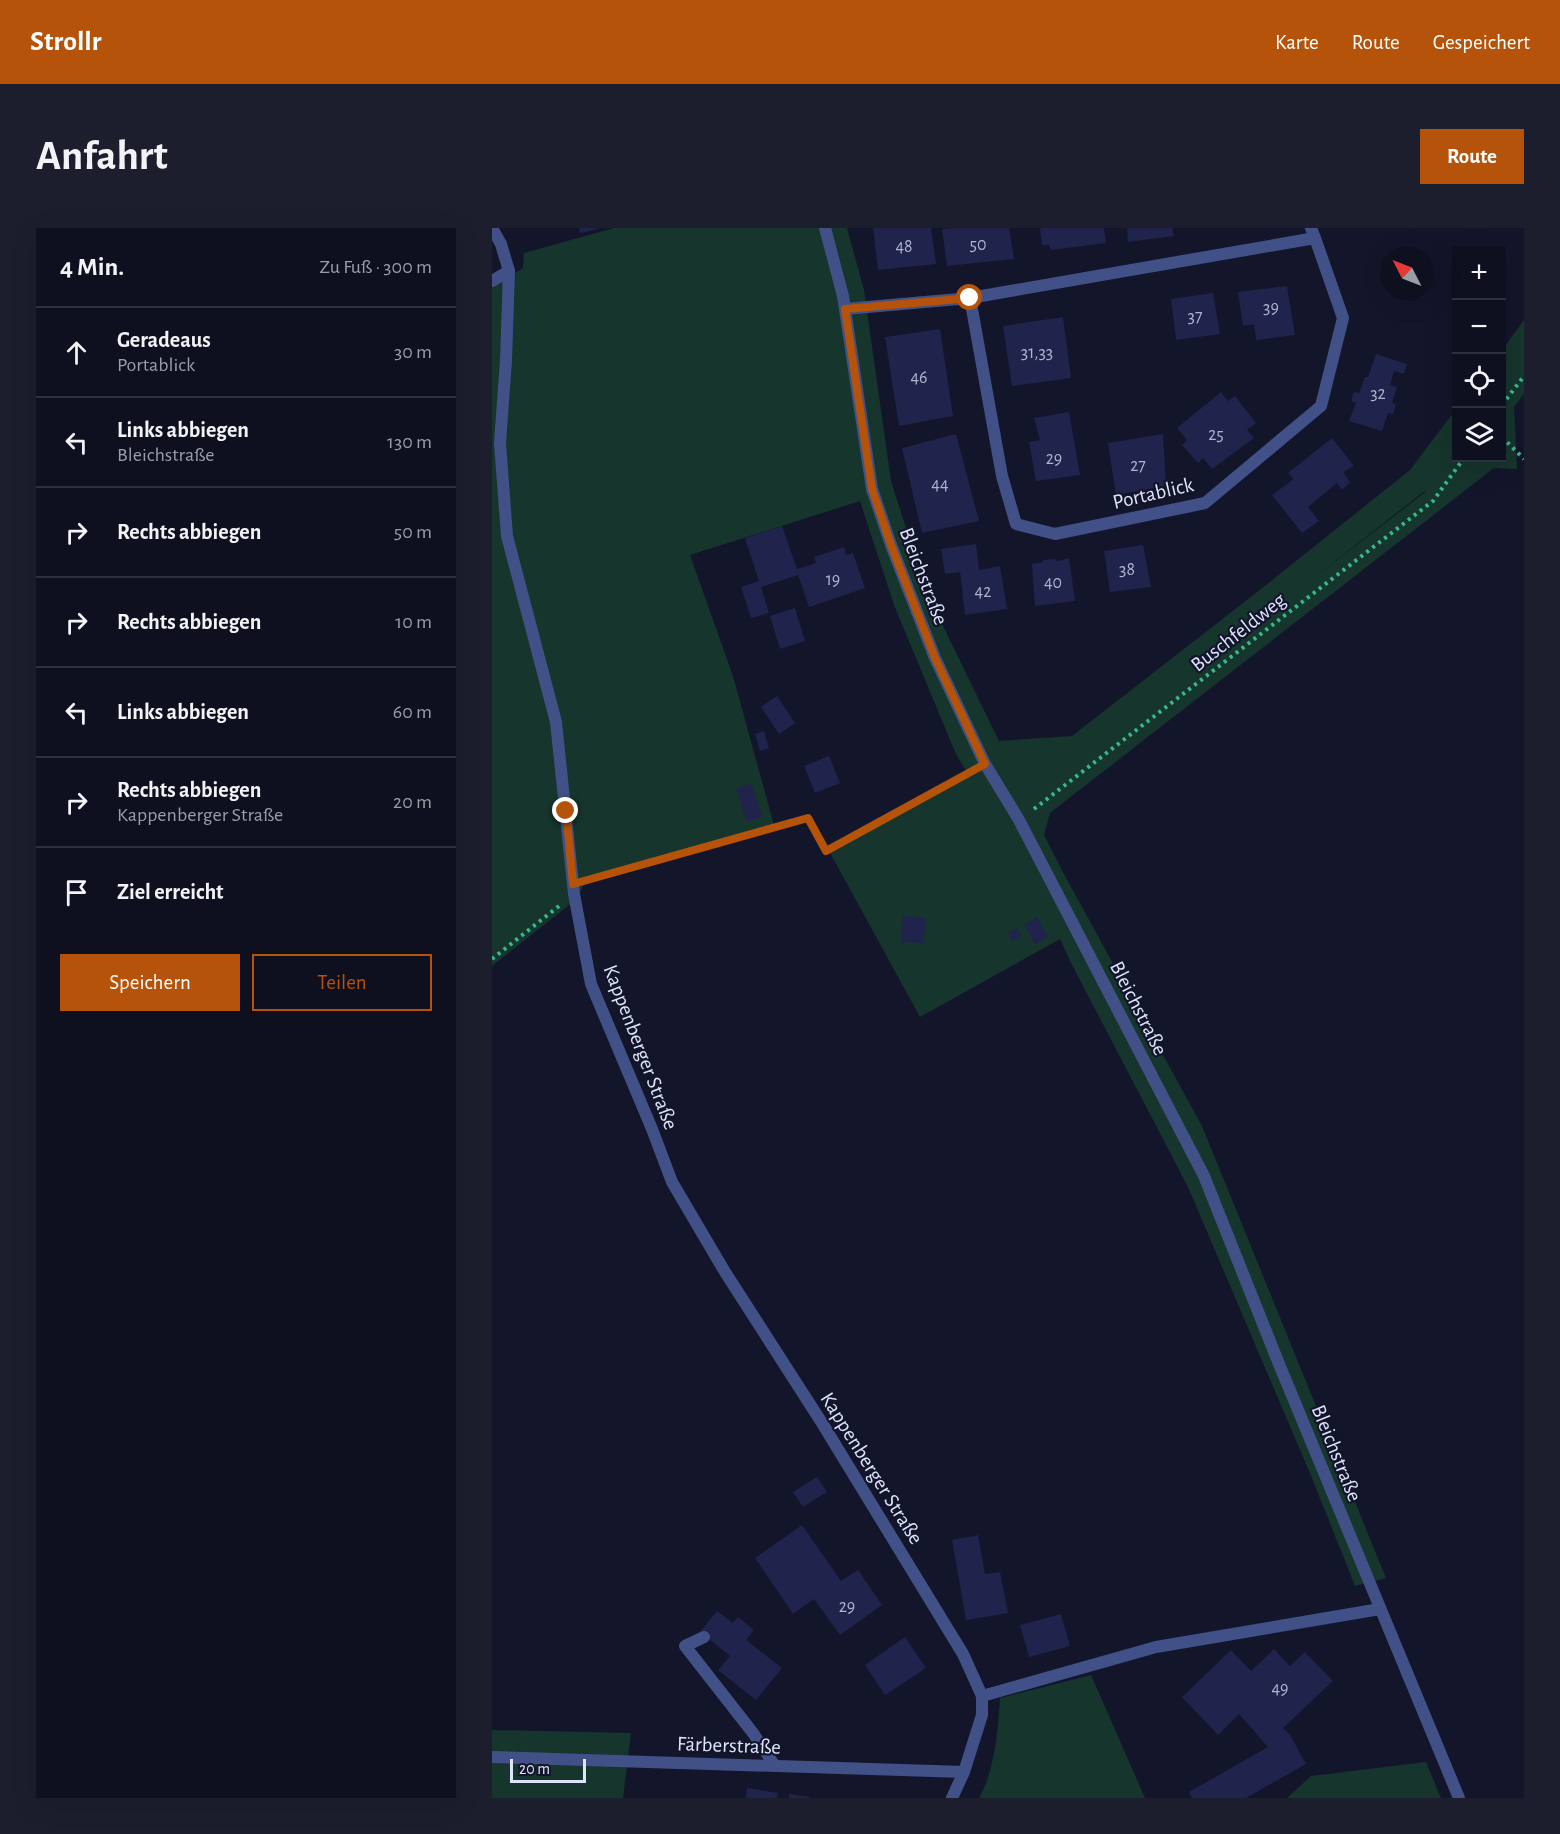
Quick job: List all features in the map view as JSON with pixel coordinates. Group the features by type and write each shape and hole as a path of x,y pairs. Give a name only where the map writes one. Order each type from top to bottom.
{"street":[{"name":"Kappenberger Straße","path":"492,228 501,244 509,271 500,443 507,536 556,722 573,889 591,984 672,1182 724,1272 822,1423 963,1654 982,1696"},
{"name":"Bleichstraße","path":"825,228 843,296 872,489 935,658 985,764 1019,820 1204,1176 1459,1798"},
{"name":"Portablick","path":"845,309 970,298 1313,233 1343,318 1321,405 1204,503 1055,534 1016,524 1002,476 970,298"},
{"path":"492,281 509,271"},
{"path":"952,1798 964,1772 982,1715 982,1696 1156,1647 1380,1609"},
{"path":"704,1637 685,1646 753,1733 775,1766"},
{"name":"Färberstraße","path":"492,1757 964,1772"}],"path":[{"path":"1506,400 1524,376"},
{"path":"1506,441 1524,459"},
{"name":"Buschfeldweg","path":"1019,820 1433,501 1461,462"},
{"path":"492,958 573,889 808,818 826,851 985,764"}],"green space":[{"path":"614,228 847,228 864,290 891,481 926,591 999,741 1072,736 1410,470 1452,414 1452,462 1506,462 1506,345 1524,320 1524,394 1514,407 1517,469 1494,468 1050,813 1044,835 1202,1126 1386,1578 1355,1586 1309,1471 1188,1187 1060,939 920,1017 829,851 824,853 806,821 584,884 578,898 492,966 492,287 523,268 524,253","holes":["1426,490 1424,493 1306,584","860,501 894,605 955,752 966,771 828,848 808,814 774,825 733,676 690,555"]},
{"path":"1091,1675 1145,1798 979,1798 992,1762 1000,1698"},
{"path":"492,1730 631,1733 623,1798 492,1798"},
{"path":"1426,1762 1441,1798 1287,1798 1311,1776"}],"building":[{"path":"579,228 598,228 598,229 580,233"},
{"path":"873,228 931,228 936,264 878,270"},
{"path":"1009,228 1014,259 947,266 942,229"},
{"path":"1040,228 1104,228 1106,243 1051,250 1049,245 1042,245"},
{"path":"1127,228 1172,228 1174,236 1128,242"},
{"path":"1287,286 1295,335 1256,340 1254,324 1243,326 1238,292"},
{"path":"1213,293 1220,334 1176,340 1171,299"},
{"path":"1063,317 1071,378 1012,386 1003,326"},
{"path":"940,329 953,416 899,426 885,337"},
{"path":"1376,354 1407,364 1404,374 1394,371 1390,385 1397,387 1392,403 1396,404 1393,414 1388,413 1382,431 1349,421 1356,403 1351,401 1354,392 1359,393 1365,377 1368,377"},
{"path":"1221,392 1228,401 1235,396 1256,423 1247,430 1254,438 1212,469 1203,458 1198,463 1182,445 1187,440 1177,428"},
{"path":"1069,412 1080,475 1036,481 1029,442 1040,440 1034,418"},
{"path":"956,434 979,521 922,533 902,448"},
{"path":"1163,434 1166,486 1116,495 1108,443"},
{"path":"1332,438 1354,466 1343,472 1350,482 1342,490 1337,483 1308,507 1319,521 1302,533 1272,495 1294,479 1288,473"},
{"path":"782,526 797,569 816,563 814,557 844,547 846,555 853,553 865,588 809,607 798,575 761,587 769,613 751,618 741,587 759,581 745,538"},
{"path":"976,544 979,570 1000,566 1007,609 965,615 960,572 945,574 941,549"},
{"path":"1143,545 1151,587 1110,592 1104,551"},
{"path":"1069,558 1075,601 1035,606 1032,564 1044,562 1043,560 1055,559 1057,561"},
{"path":"795,608 805,641 780,649 770,616"},
{"path":"777,696 795,723 779,734 761,707"},
{"path":"764,731 769,748 760,751 755,734"},
{"path":"829,756 840,783 815,793 804,766"},
{"path":"751,784 762,816 747,822 736,789"},
{"path":"903,916 926,918 923,943 901,942"},
{"path":"1037,917 1048,937 1035,944 1024,925"},
{"path":"1017,928 1021,936 1012,941 1008,933"},
{"path":"817,1477 827,1492 803,1507 793,1492"},
{"path":"802,1525 841,1581 858,1570 882,1605 840,1635 814,1599 793,1614 755,1558"},
{"path":"978,1535 985,1574 1000,1572 1008,1613 966,1620 952,1540"},
{"path":"717,1611 733,1623 738,1617 754,1630 746,1640 782,1668 756,1700 718,1670 730,1656 700,1632"},
{"path":"1061,1614 1070,1646 1029,1657 1020,1625"},
{"path":"905,1637 926,1668 885,1695 865,1665"},
{"path":"1274,1649 1290,1666 1305,1652 1333,1681 1283,1728 1290,1735 1306,1764 1246,1798 1192,1798 1189,1792 1268,1747 1239,1714 1218,1735 1182,1697 1231,1650 1251,1671"},
{"path":"747,1788 778,1793 777,1798 746,1798"},
{"path":"789,1794 810,1797 810,1798 789,1798"}],"route":[{"path":"566,811 573,884 808,818 826,851 985,764 935,658 910,597 872,489 845,309 970,298"}]}
